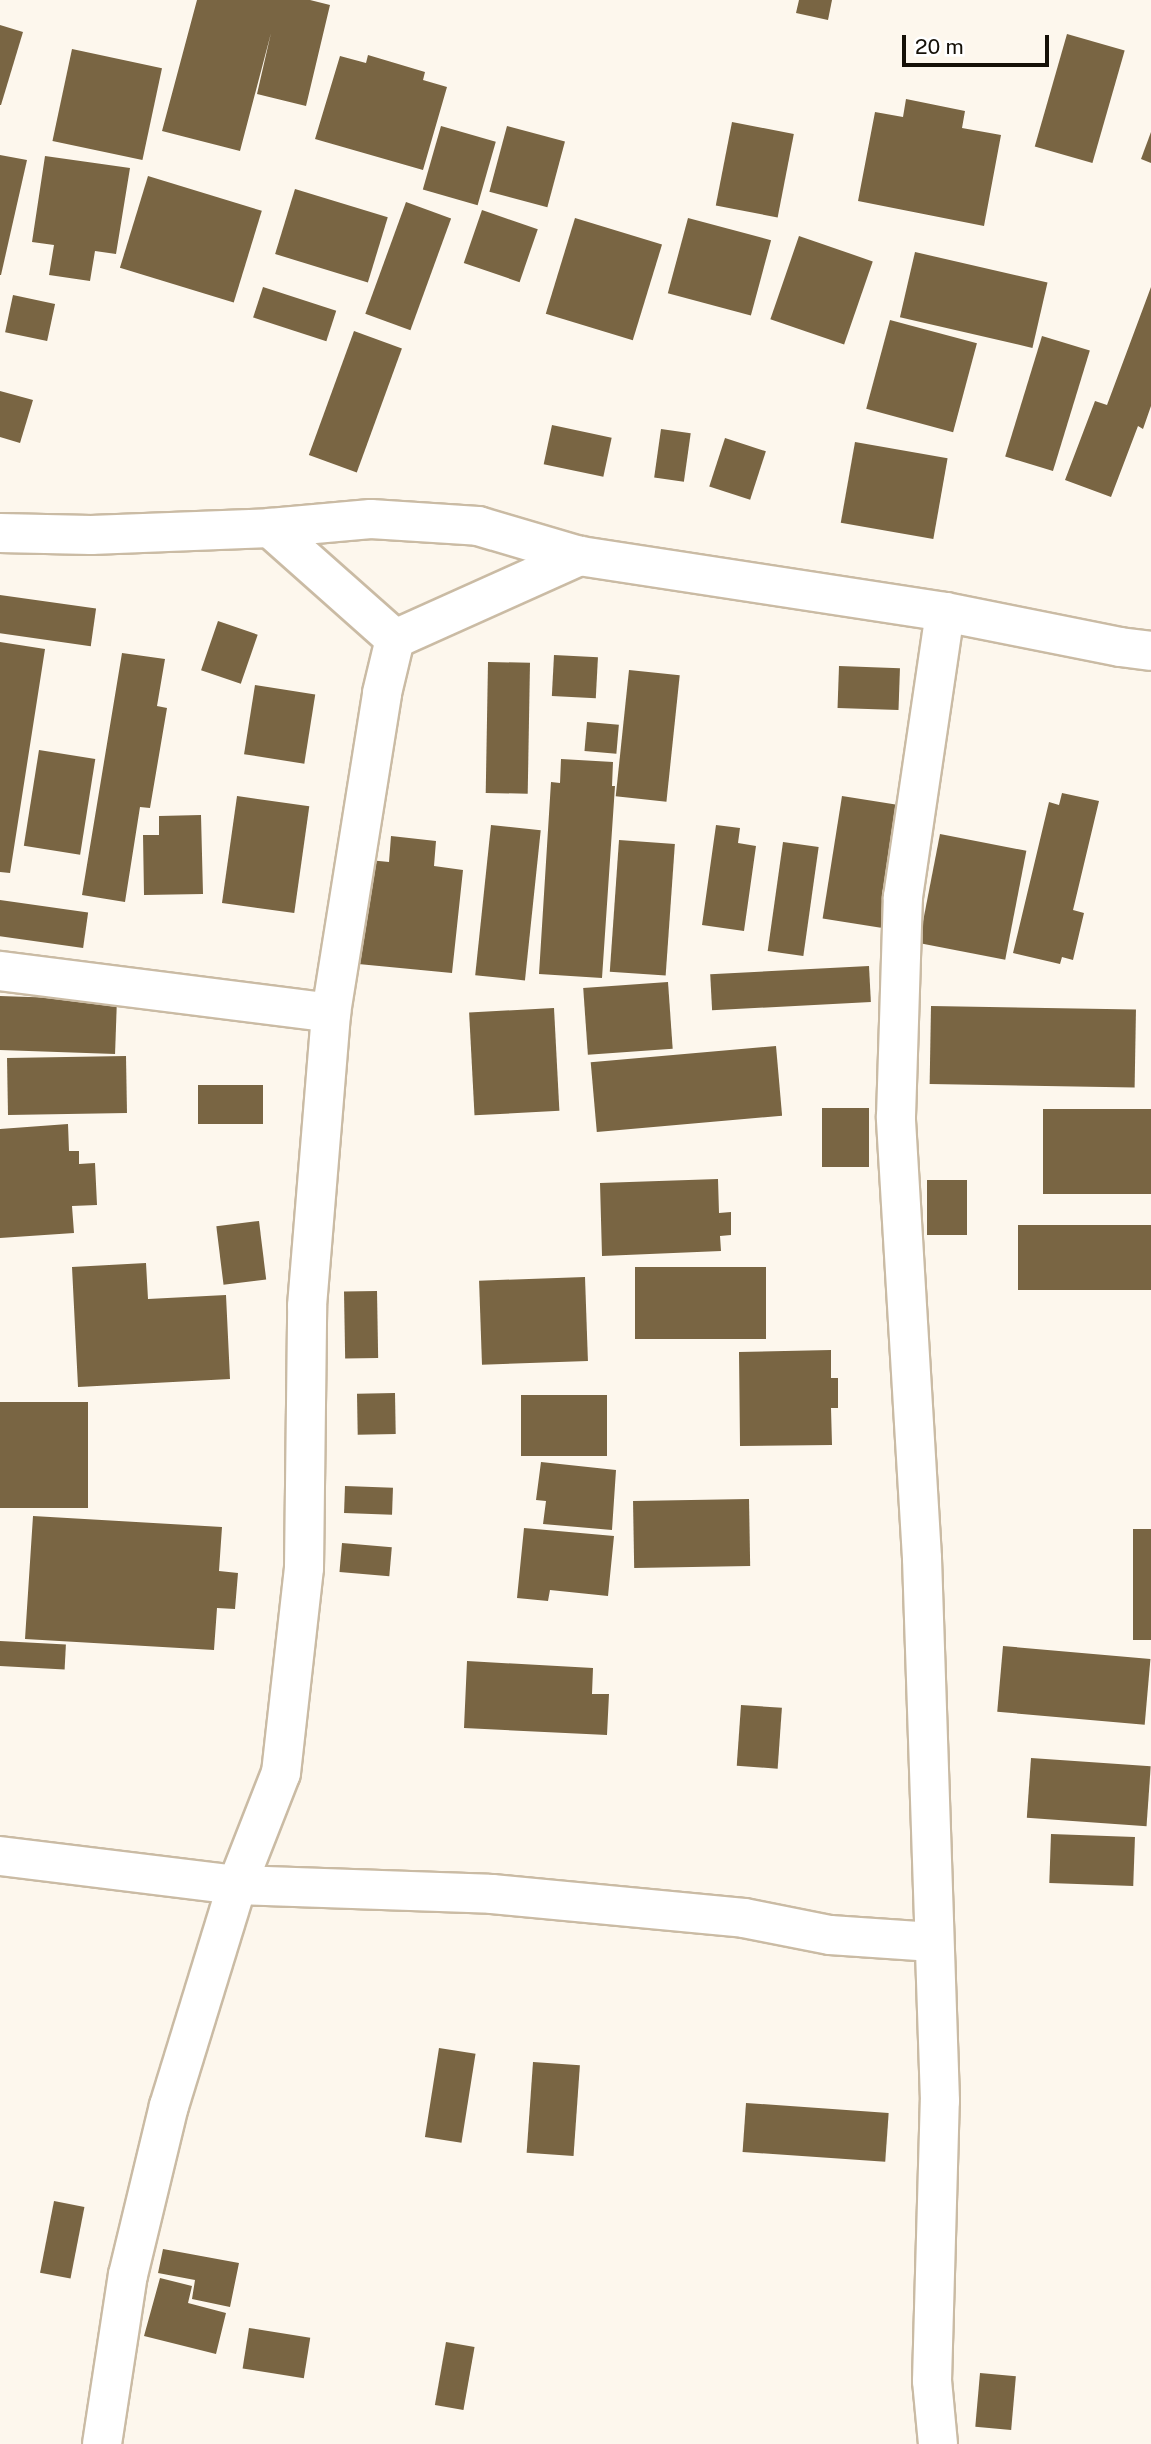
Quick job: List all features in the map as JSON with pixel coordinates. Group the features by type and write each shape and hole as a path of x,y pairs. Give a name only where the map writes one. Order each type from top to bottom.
{"street":[{"path":"0,533 91,534 270,528 372,519 478,526 580,556 945,612 1151,651"},
{"path":"270,528 395,639"},
{"path":"395,639 580,556"},
{"path":"938,2444 932,2381 940,2102 922,1558 896,1117 903,897 945,612"},
{"path":"102,2444 128,2275 169,2106 237,1885 281,1773 304,1568 307,1306 331,1013 382,693 395,639"},
{"path":"0,971 331,1013"},
{"path":"0,1856 237,1885 492,1894 744,1918 830,1935 933,1942"}],"building":[{"path":"197,0 310,0 330,5 306,106 257,94 271,33 240,151 162,131"},
{"path":"799,0 832,0 828,20 796,13"},
{"path":"0,25 23,32 1,105 0,105"},
{"path":"1067,34 1125,51 1092,163 1035,146"},
{"path":"72,49 162,68 142,160 52,141"},
{"path":"368,55 425,72 423,80 447,87 423,170 315,139 340,56 366,63"},
{"path":"906,99 965,111 962,128 1001,135 984,226 858,201 875,112 903,117"},
{"path":"732,122 794,134 778,217 716,205"},
{"path":"441,126 496,142 478,205 423,189"},
{"path":"507,126 565,142 547,207 489,192"},
{"path":"1151,132 1151,163 1141,159"},
{"path":"0,155 27,160 1,275 0,275"},
{"path":"45,156 130,168 116,254 95,251 90,281 49,275 54,245 32,242"},
{"path":"148,176 262,211 234,303 120,268"},
{"path":"295,189 388,217 368,282 275,254"},
{"path":"406,202 451,218 410,330 365,314"},
{"path":"482,210 538,229 520,282 464,263"},
{"path":"575,218 662,245 633,340 546,314"},
{"path":"688,218 771,240 751,316 668,293"},
{"path":"799,236 873,261 844,345 770,319"},
{"path":"915,252 1048,283 1032,348 900,317"},
{"path":"263,287 336,311 326,341 253,317"},
{"path":"1151,287 1151,406 1143,429 1138,426 1111,497 1065,480 1095,401 1107,405"},
{"path":"13,295 55,304 47,341 5,332"},
{"path":"890,320 977,343 953,432 866,409"},
{"path":"354,331 402,348 357,472 309,455"},
{"path":"1042,336 1090,351 1053,471 1005,456"},
{"path":"0,391 33,400 20,443 0,437"},
{"path":"552,425 612,438 603,477 544,464"},
{"path":"661,429 691,433 684,482 654,478"},
{"path":"725,438 766,451 750,500 709,487"},
{"path":"855,442 948,458 933,539 841,523"},
{"path":"0,595 96,608 91,646 0,633"},
{"path":"218,621 258,635 241,684 201,670"},
{"path":"0,642 45,649 10,873 0,872"},
{"path":"122,653 165,659 157,706 167,708 150,808 140,807 125,902 82,895"},
{"path":"554,655 598,657 596,698 552,696"},
{"path":"488,662 530,663 528,794 486,793"},
{"path":"839,666 900,668 898,710 838,708"},
{"path":"629,670 680,675 666,802 616,796"},
{"path":"255,685 315,695 304,764 244,754"},
{"path":"587,722 619,725 616,754 584,751"},
{"path":"39,750 95,759 80,855 24,846"},
{"path":"561,759 613,762 612,786 615,786 602,978 539,974 551,782 560,783"},
{"path":"1062,793 1099,801 1073,910 1084,913 1073,960 1062,957 1060,964 1013,953 1049,802 1059,805"},
{"path":"237,796 309,806 294,913 222,903"},
{"path":"842,796 900,805 881,928 823,918"},
{"path":"201,815 203,894 144,895 143,835 159,835 159,816"},
{"path":"491,825 541,830 525,980 475,975"},
{"path":"716,825 740,828 738,843 756,846 744,931 702,925"},
{"path":"940,834 1026,851 1005,960 919,943"},
{"path":"391,836 436,841 434,866 463,870 452,973 348,963 359,859 389,862"},
{"path":"619,840 675,844 666,976 610,972"},
{"path":"783,842 819,847 803,956 768,951"},
{"path":"0,900 88,912 83,948 0,936"},
{"path":"869,966 871,1002 712,1010 710,974"},
{"path":"668,982 673,1049 588,1055 583,988"},
{"path":"0,996 117,1000 115,1054 0,1050"},
{"path":"931,1006 1136,1010 1135,1088 930,1084"},
{"path":"554,1008 559,1111 475,1115 469,1012"},
{"path":"776,1046 782,1116 597,1132 591,1062"},
{"path":"126,1056 127,1113 8,1115 7,1058"},
{"path":"198,1085 263,1085 263,1124 198,1124"},
{"path":"822,1108 869,1108 869,1167 822,1167"},
{"path":"1043,1109 1151,1109 1151,1194 1043,1194"},
{"path":"68,1124 69,1151 79,1151 79,1164 95,1163 97,1205 72,1206 74,1233 0,1238 0,1129"},
{"path":"718,1179 719,1213 731,1212 731,1235 720,1236 721,1251 602,1256 600,1183"},
{"path":"927,1180 967,1180 967,1235 927,1235"},
{"path":"259,1221 266,1280 224,1285 216,1226"},
{"path":"1018,1225 1151,1225 1151,1290 1018,1290"},
{"path":"146,1263 148,1299 226,1295 230,1379 78,1387 72,1267"},
{"path":"635,1267 766,1267 766,1339 635,1339"},
{"path":"585,1277 588,1361 482,1365 479,1281"},
{"path":"377,1291 378,1358 345,1359 344,1292"},
{"path":"831,1350 831,1378 838,1378 838,1408 831,1408 832,1445 740,1446 739,1352"},
{"path":"395,1393 396,1434 358,1435 357,1394"},
{"path":"521,1395 607,1395 607,1456 521,1456"},
{"path":"0,1402 88,1402 88,1508 0,1508"},
{"path":"541,1462 616,1470 612,1530 543,1524 546,1501 536,1500"},
{"path":"345,1486 393,1488 392,1515 344,1513"},
{"path":"749,1499 750,1566 634,1568 633,1501"},
{"path":"33,1516 222,1527 219,1571 238,1573 235,1609 217,1608 214,1650 25,1639"},
{"path":"524,1528 614,1536 608,1596 550,1590 548,1601 517,1598"},
{"path":"1133,1529 1151,1529 1151,1640 1133,1640"},
{"path":"342,1543 392,1547 389,1576 339,1572"},
{"path":"0,1641 66,1644 65,1669 0,1666"},
{"path":"1003,1646 1150,1659 1145,1725 997,1712"},
{"path":"467,1661 593,1668 592,1694 609,1694 607,1735 464,1728"},
{"path":"741,1705 782,1708 778,1769 737,1766"},
{"path":"1031,1758 1151,1766 1147,1826 1027,1818"},
{"path":"1051,1834 1135,1837 1133,1886 1049,1883"},
{"path":"439,2048 476,2054 461,2143 425,2137"},
{"path":"533,2062 580,2065 574,2156 527,2153"},
{"path":"746,2103 889,2113 885,2162 743,2152"},
{"path":"54,2201 84,2207 71,2279 40,2273"},
{"path":"163,2249 239,2263 230,2307 192,2299 195,2280 158,2273"},
{"path":"160,2278 192,2286 188,2303 226,2313 216,2354 144,2336"},
{"path":"249,2328 310,2338 304,2378 243,2368"},
{"path":"446,2342 475,2347 463,2410 435,2405"},
{"path":"980,2373 1016,2376 1011,2430 975,2427"}]}
